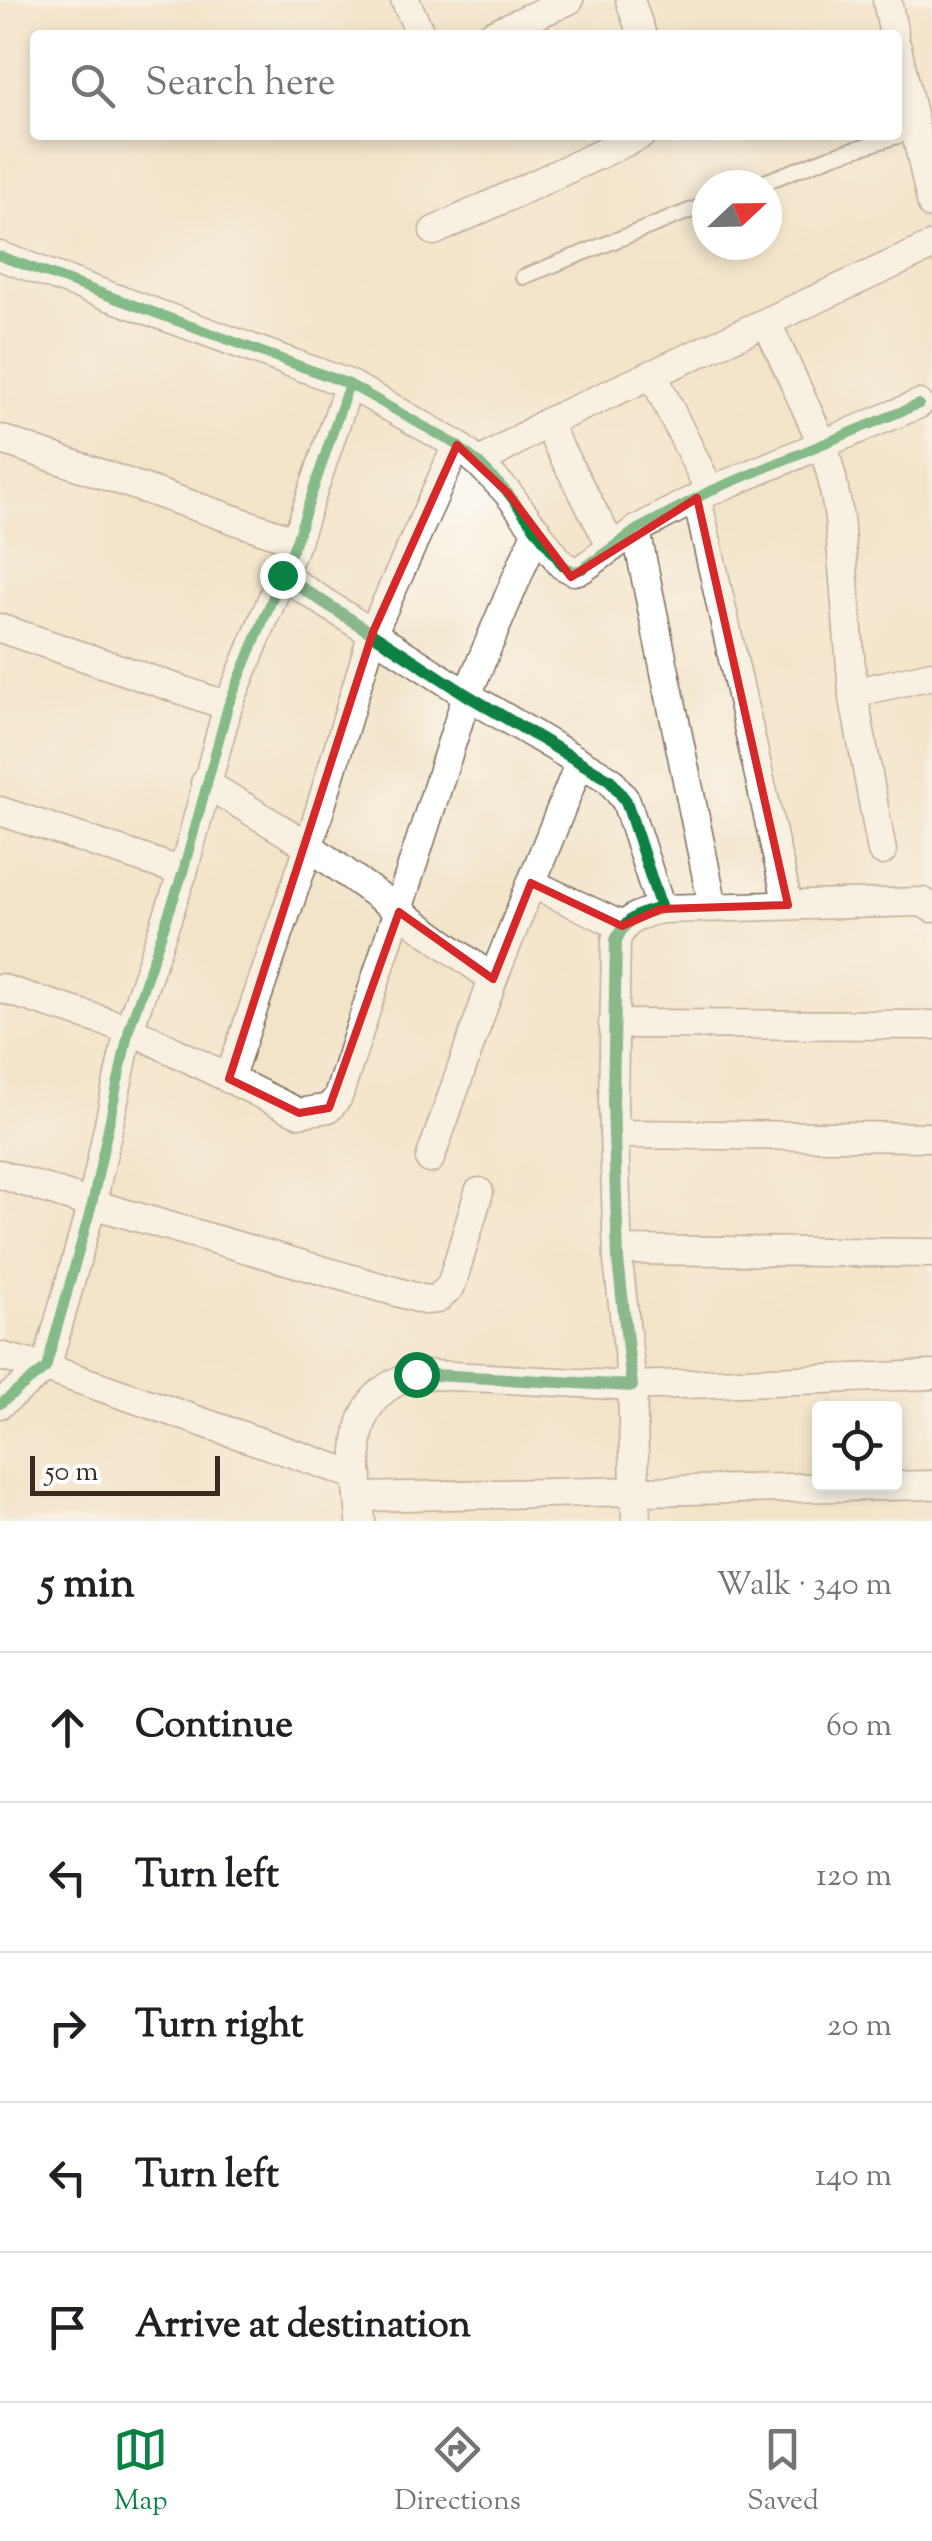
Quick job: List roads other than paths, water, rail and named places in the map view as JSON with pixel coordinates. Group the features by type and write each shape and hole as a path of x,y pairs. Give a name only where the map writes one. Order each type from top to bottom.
{"street":[{"path":"406,0 418,30"},
{"path":"502,30 570,0"},
{"path":"630,0 640,30"},
{"path":"887,0 893,30"},
{"path":"902,57 920,94 914,131 932,205"},
{"path":"434,231 630,140"},
{"path":"480,464 546,423 921,252"},
{"path":"0,256 349,384 457,445 480,464 567,570 582,569 636,530 703,495 919,404"},
{"path":"767,323 824,445 839,518 854,693 882,851"},
{"path":"654,374 703,495 788,905"},
{"path":"0,1404 46,1368 92,1204 129,1029 183,872 204,783 228,706 296,541 349,384"},
{"path":"546,423 612,547"},
{"path":"0,438 296,541"},
{"path":"228,1079 309,846 372,632 457,445"},
{"path":"0,988 129,1029 299,1113 313,1114 329,1108 338,1096 467,695 537,530"},
{"path":"636,530 713,907"},
{"path":"282,575 620,790 661,908"},
{"path":"0,628 228,706"},
{"path":"854,693 932,675"},
{"path":"430,1159 493,979 579,764"},
{"path":"204,783 309,846 493,979"},
{"path":"0,812 183,872"},
{"path":"531,883 622,926"},
{"path":"636,1521 632,1386 618,1250 614,1134 616,940 622,926 636,914 661,908 923,902 932,908"},
{"path":"614,1024 932,1025"},
{"path":"614,1134 932,1137"},
{"path":"0,1174 425,1300 437,1298 451,1286 480,1192"},
{"path":"618,1250 932,1253"},
{"path":"0,1356 46,1368 359,1498 932,1485"},
{"path":"359,1498 361,1420 373,1398 390,1382 416,1374 632,1386 932,1374"}],"lane":[{"path":"902,135 914,131"},
{"path":"782,175 886,140"},
{"path":"523,276 692,210"}]}
